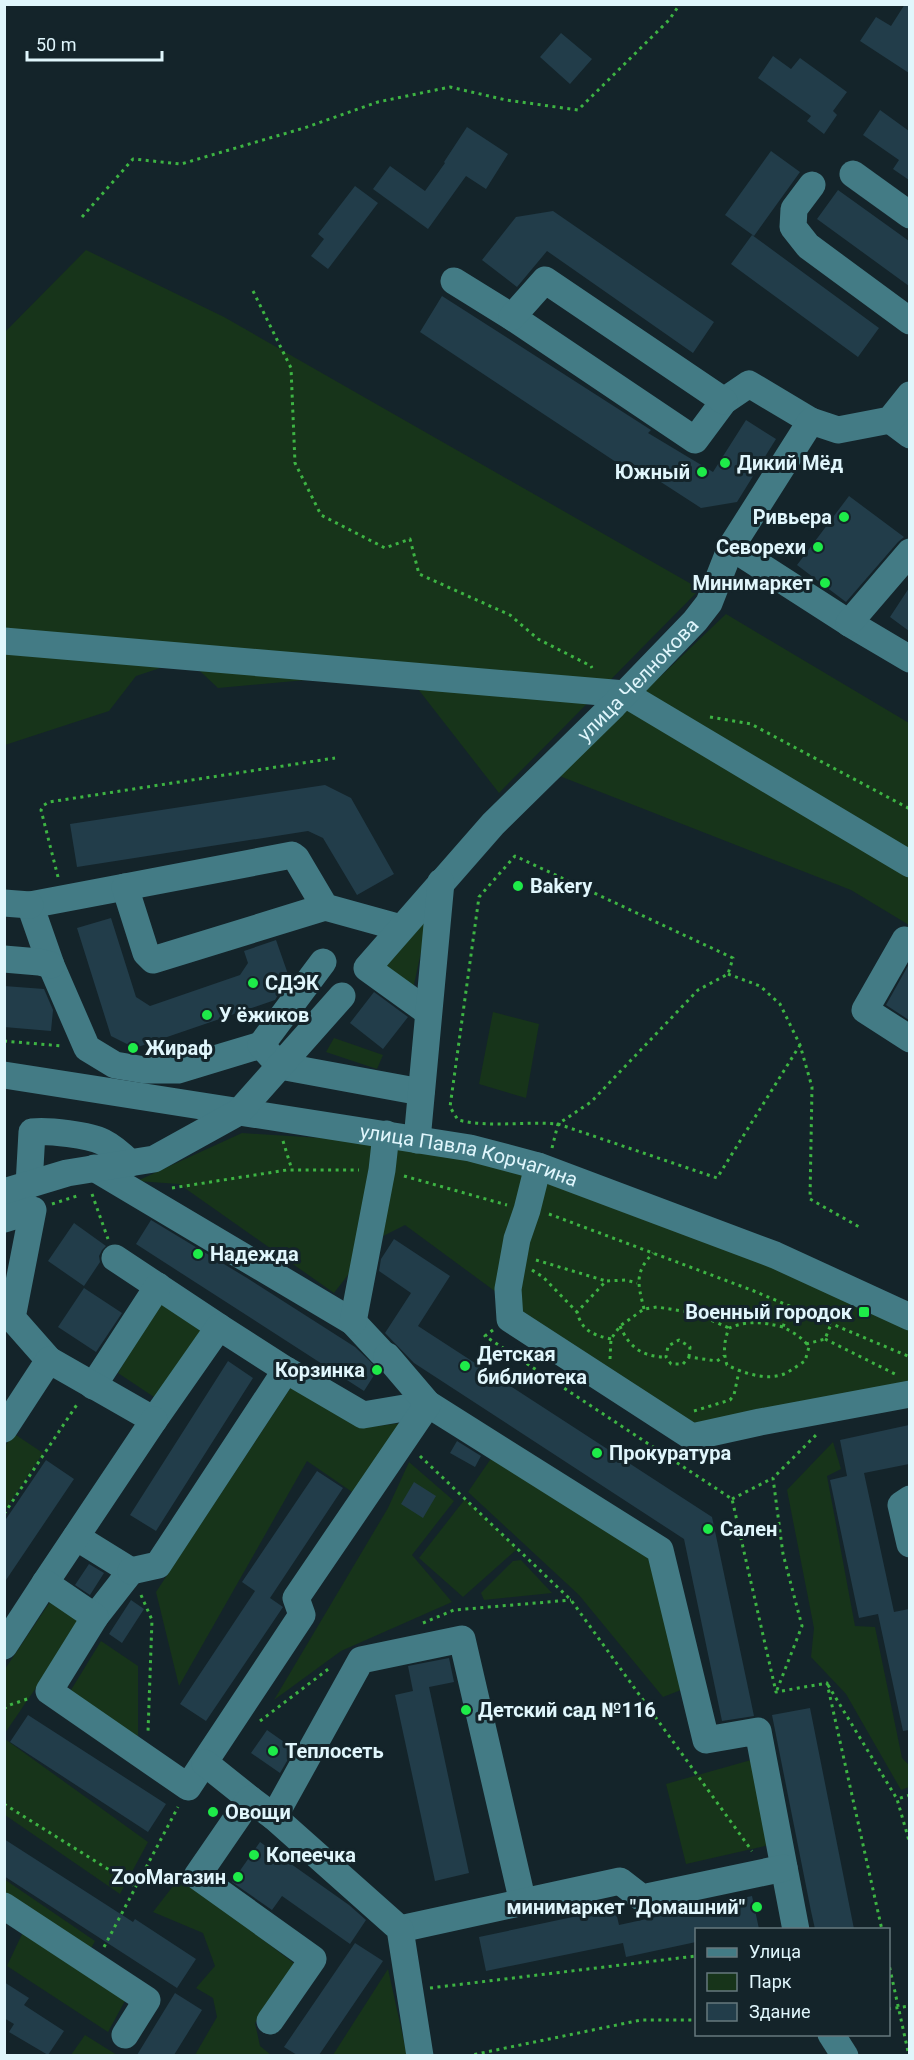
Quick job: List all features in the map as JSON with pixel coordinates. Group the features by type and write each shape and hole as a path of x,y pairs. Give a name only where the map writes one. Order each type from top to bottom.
{"street":[{"path":"853,174 909,215"},
{"path":"812,185 794,209 793,227 808,246 909,321"},
{"path":"512,317 545,280 724,400"},
{"path":"454,281 512,317 695,440 724,400 749,384 811,421 838,430 900,428 909,395"},
{"name":"улица Челнокова","path":"428,1012 367,968 441,882 527,789 625,694 695,621 709,603 731,547 811,421"},
{"path":"731,547 909,659"},
{"path":"849,623 909,552"},
{"path":"4,641 625,694 909,864"},
{"path":"323,962 261,1045 178,1070 145,1070 115,1065 87,1048 51,965 17,904 63,900 292,855 326,907"},
{"path":"417,1140 441,882"},
{"path":"124,887 146,953 153,960 326,907 401,928"},
{"path":"909,944 905,940 865,1010 909,1039"},
{"path":"4,959 51,965"},
{"path":"92,1180 130,1163 154,1159 239,1112 342,996"},
{"path":"261,1045 280,1066 421,1092"},
{"name":"улица Павла Корчагина","path":"4,1075 470,1148 538,1166 775,1255 909,1317"},
{"path":"17,1188 32,1132 68,1134 101,1141 130,1163"},
{"path":"353,1322 382,1170 386,1134"},
{"path":"538,1166 517,1239 508,1289 510,1319 692,1437 905,1385"},
{"path":"17,1188 67,1173 92,1180 353,1322 428,1404 660,1550 706,1740 758,1731 776,1870 796,1928"},
{"path":"4,1219 33,1210 12,1318 49,1359 154,1420"},
{"path":"115,1258 286,1370 363,1415 428,1404"},
{"path":"91,1385 158,1286"},
{"path":"4,1647 154,1420 219,1327"},
{"path":"4,1429 49,1359"},
{"path":"286,1370 158,1565 131,1571 95,1617 49,1691 188,1787 302,1615 296,1598 428,1404"},
{"path":"909,1499 901,1505 909,1544"},
{"path":"76,1537 131,1571"},
{"path":"45,1583 95,1617"},
{"path":"274,1817 361,1660 462,1639 523,1903"},
{"path":"205,1763 274,1817 400,1929 420,2055"},
{"path":"250,1799 196,1876 313,1959 270,2021"},
{"path":"400,1929 620,1881 642,1898 776,1870"},
{"path":"4,1906 147,2000 125,2035"},
{"path":"832,2036 845,2055"}],"path":[{"path":"82,217 133,159 181,164 304,128 378,102 450,87 506,100 578,110 669,20 680,4"},
{"path":"253,291 291,368 295,463 321,515 385,548 410,539 419,574 510,615 538,639 591,666 595,675"},
{"path":"709,717 751,724 909,809"},
{"path":"63,900 41,810 49,802 335,758"},
{"path":"558,1125 591,1102 698,990 728,974 733,958 515,856 479,897 450,1107 458,1120 474,1124 543,1123 558,1125 717,1178 800,1045"},
{"path":"728,974 760,986 780,1004 800,1045 812,1087 810,1199 861,1228"},
{"path":"4,1041 87,1048"},
{"path":"92,1180 115,1258"},
{"path":"644,1309 638,1283 643,1264 653,1252"},
{"path":"531,1259 606,1281 626,1280 638,1283"},
{"path":"528,1267 543,1277 577,1312 580,1323 595,1336 611,1339"},
{"path":"577,1312 606,1281"},
{"path":"783,1327 790,1306"},
{"path":"602,1356 610,1362 611,1339 620,1326 644,1309 657,1307 695,1313 729,1328"},
{"path":"510,1319 485,1336 732,1498 776,1692"},
{"path":"742,1322 783,1327 801,1337 809,1347 805,1361 783,1374 769,1377 739,1371 727,1365 724,1356 725,1339 729,1328 742,1322"},
{"path":"825,1339 831,1324"},
{"path":"620,1326 634,1349 645,1355 666,1357"},
{"path":"806,1344 825,1339 905,1385"},
{"path":"679,1340 690,1347 689,1357 683,1364 670,1364 666,1357 668,1346 679,1340"},
{"path":"689,1357 717,1361 724,1356"},
{"path":"691,1412 730,1400 734,1395 739,1371"},
{"path":"4,1514 91,1385"},
{"path":"732,1498 773,1478 822,1430"},
{"path":"403,1440 571,1600 776,1870"},
{"path":"773,1478 783,1554 802,1626 776,1692"},
{"path":"131,1571 152,1620 147,1759"},
{"path":"776,1692 827,1683"},
{"path":"827,1683 897,1799 909,1844"},
{"path":"827,1683 882,1928"},
{"path":"4,1709 49,1691"},
{"path":"94,1965 188,1787"},
{"path":"897,1799 909,1795"},
{"path":"4,1804 136,1886"},
{"path":"410,1990 695,1956"},
{"path":"890,1969 909,2055"},
{"path":"890,2009 909,2006"},
{"path":"467,2055 641,2020 695,2020"}],"green space":[{"path":"86,250 224,317 700,589 499,793 404,671 218,688 187,659 136,676 109,711 5,745 5,332"},
{"path":"726,614 909,723 909,925 851,890 557,775"},
{"path":"431,905 412,994 380,972"},
{"path":"493,1012 539,1024 526,1098 479,1084"},
{"path":"334,1038 383,1055 377,1069 326,1052"},
{"path":"242,1133 400,1143 515,1167 773,1267 909,1327 909,1381 694,1423 519,1309 405,1225 375,1240 334,1293 179,1184 137,1181"},
{"path":"162,1298 211,1330 160,1401 118,1373"},
{"path":"291,1387 361,1428 402,1423 355,1494 307,1461 179,1686 156,1592"},
{"path":"13,1433 43,1453 5,1510 5,1447"},
{"path":"833,1442 841,1469 827,1476 855,1626 875,1627 902,1758 909,1765 909,1787 901,1790 846,1694 811,1657 814,1628 787,1490"},
{"path":"492,1457 653,1558 686,1688 663,1697 579,1595 468,1492"},
{"path":"409,1462 454,1501 412,1555 452,1602 341,1651 274,1700 388,1508"},
{"path":"465,1499 517,1549 463,1597 419,1558"},
{"path":"521,1560 552,1593 484,1600 481,1593 513,1561"},
{"path":"50,1602 81,1622 5,1733 5,1669"},
{"path":"101,1641 138,1666 138,1739 71,1690"},
{"path":"5,1739 148,1842 120,1894 5,1815"},
{"path":"751,1760 769,1845 686,1864 666,1784"},
{"path":"180,1877 295,1964 255,2023 260,2046 271,2055 195,2055 217,2017 213,1998 196,1988 215,1966 203,1933 153,1912"},
{"path":"4,1879 95,1941 89,1952 5,1896"},
{"path":"23,1932 126,1999 108,2032 7,1966"},
{"path":"388,1969 407,2055 333,2055"},
{"path":"85,2035 117,2055 71,2055"}],"building":[{"path":"905,4 909,4 909,73 860,41 876,17 891,26"},
{"path":"561,33 592,59 570,84 540,57"},
{"path":"773,56 791,69 800,58 847,92 833,111 837,115 824,134 807,121 811,116 758,78"},
{"path":"880,110 909,131 909,180 893,169 899,160 863,135"},
{"path":"467,127 508,154 486,189 466,176 428,229 373,189 390,166 425,191"},
{"path":"771,151 800,172 754,236 725,215"},
{"path":"355,186 378,203 328,269 311,256 324,239 318,234"},
{"path":"838,190 909,241 909,286 817,219"},
{"path":"553,211 714,322 693,353 547,251 517,287 482,260 516,217"},
{"path":"752,235 879,328 858,357 731,264"},
{"path":"442,296 651,430 648,433 713,472 746,420 776,439 737,502 701,508 630,462 625,468 420,332"},
{"path":"849,496 904,537 846,602 797,565"},
{"path":"909,588 909,631 890,617"},
{"path":"325,785 351,798 394,874 357,895 323,838 308,831 77,867 70,824"},
{"path":"111,918 136,997 150,1006 240,975 248,963 244,951 276,940 289,977 275,1000 135,1048 111,1036 77,928"},
{"path":"909,964 909,1020 886,1005"},
{"path":"4,986 44,989 53,1010 51,1031 4,1027"},
{"path":"374,992 408,1017 383,1049 350,1023"},
{"path":"151,1220 355,1347 378,1369 364,1391 136,1244"},
{"path":"74,1223 106,1246 99,1256 100,1262 84,1286 48,1261"},
{"path":"394,1239 450,1276 418,1326 712,1517 754,1716 722,1721 684,1539 414,1363 385,1333 411,1293 379,1271 381,1259"},
{"path":"84,1288 122,1313 96,1352 58,1327"},
{"path":"228,1361 253,1378 156,1531 130,1515"},
{"path":"909,1425 909,1464 864,1473 894,1612 909,1609 909,1730 903,1731 878,1614 859,1618 830,1480 847,1476 840,1440"},
{"path":"457,1441 481,1456 475,1467 450,1453"},
{"path":"46,1460 74,1479 4,1583 4,1522"},
{"path":"317,1471 343,1488 270,1598 283,1607 206,1721 180,1704 255,1591 242,1582"},
{"path":"414,1482 436,1496 423,1518 401,1504"},
{"path":"89,1564 104,1573 90,1595 75,1585"},
{"path":"131,1600 144,1609 122,1643 109,1634"},
{"path":"449,1658 454,1682 429,1687 469,1873 435,1881 395,1695 413,1691 408,1666"},
{"path":"810,1708 854,1928 815,1928 772,1715"},
{"path":"28,1715 166,1804 148,1832 10,1742"},
{"name":"Теплосеть","path":"267,1730 294,1749 280,1773 251,1753"},
{"path":"4,1839 133,1922 135,1919 196,1959 177,1988 4,1876"},
{"path":"260,1842 349,1905 366,1920 350,1944 282,1896 272,1910 232,1882"},
{"path":"752,1896 759,1928 695,1928 695,1942 626,1957 623,1943 486,1971 479,1937 615,1908 619,1925"},
{"path":"355,1943 383,1961 319,2055 297,2055 284,2047"},
{"path":"4,1982 29,1998 24,2005 64,2031 48,2055 9,2032 14,2024 4,2018"},
{"path":"175,1993 202,2010 174,2055 137,2055"}],"place":[{"name":"Дикий Мёд","path":"725,463"},
{"name":"Южный","path":"702,472"},
{"name":"Ривьера","path":"844,517"},
{"name":"Севорехи","path":"818,547"},
{"name":"Минимаркет","path":"825,583"},
{"name":"Bakery","path":"518,886"},
{"name":"СДЭК","path":"253,983"},
{"name":"У ёжиков","path":"207,1015"},
{"name":"Жираф","path":"133,1048"},
{"name":"Надежда","path":"198,1254"},
{"name":"Военный городок","path":"864,1312"},
{"name":"Детская библиотека","path":"465,1366"},
{"name":"Корзинка","path":"377,1370"},
{"name":"Прокуратура","path":"597,1453"},
{"name":"Сален","path":"708,1529"},
{"name":"Детский сад №116","path":"466,1710"},
{"name":"Теплосеть","path":"273,1751"},
{"name":"Овощи","path":"213,1812"},
{"name":"Копеечка","path":"254,1855"},
{"name":"ZooМагазин","path":"238,1877"},
{"name":"минимаркет \"Домашний\"","path":"757,1907"}]}
